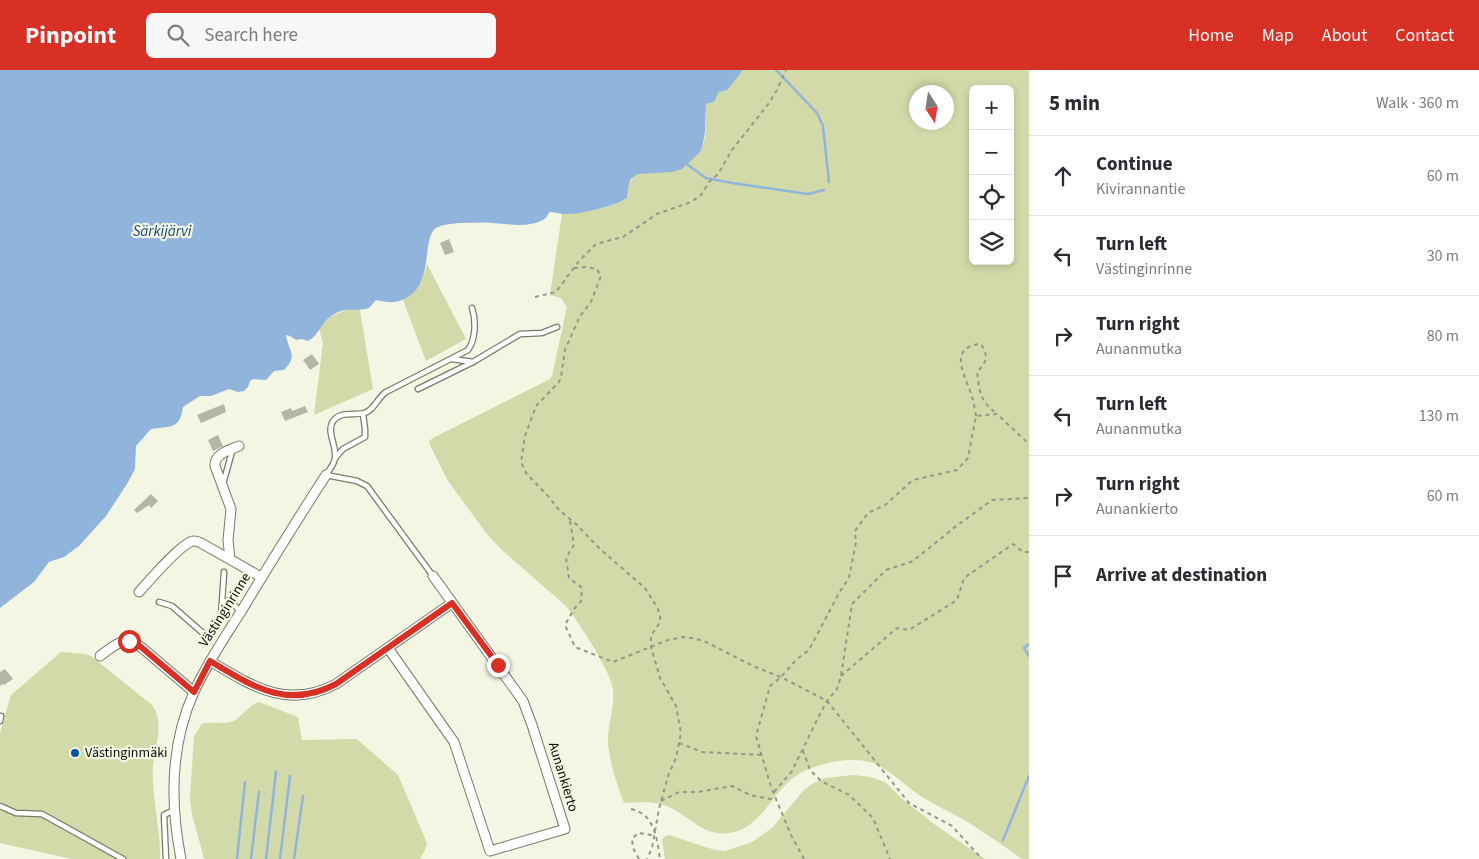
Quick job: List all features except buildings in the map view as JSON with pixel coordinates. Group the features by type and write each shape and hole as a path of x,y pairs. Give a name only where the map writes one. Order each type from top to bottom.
{"street":[{"path":"230,559 228,540 231,509 215,466 215,460 236,447"},
{"name":"Västinginrinne","path":"181,859 173,788 183,721 194,692 210,661 326,475"},
{"path":"139,592 190,542 199,541 261,578"},
{"name":"Aunankierto","path":"388,648 454,742 490,851 565,829 523,701 432,576"},
{"path":"210,661 256,688 278,694 301,695 317,692 336,684 452,603"},
{"path":"100,656 121,641 132,642 141,647 194,692"}],"lane":[{"path":"335,458 331,430 332,422 348,413 363,414 371,410 381,396 470,347 474,328 472,308"},
{"path":"418,388 473,362 520,334 542,333 557,327"},
{"path":"450,359 473,362"},
{"path":"363,414 364,437 340,452 326,475 357,481 367,486 432,576"},
{"path":"222,485 236,447"},
{"path":"159,602 172,606 184,618 206,634 211,632 220,620 224,572"},
{"path":"222,607 225,602 230,601 241,612"},
{"path":"0,806 16,813 42,814 123,859"},
{"path":"166,859 164,815 174,810"}],"path":[{"path":"535,297 556,292 574,268 596,244 622,237 657,214 691,202 702,195 709,182 718,174 732,150 769,103 786,70"},
{"path":"574,268 597,269 601,276 600,281 591,302 580,316 566,350 559,382 536,406 525,436 521,462 526,474 559,510 591,537 600,549 636,578 651,595 660,614 660,622 651,636 651,647 660,678 676,706 681,733 676,758 668,776 661,801 654,829 652,848 647,859"},
{"path":"804,859 791,835 777,800 756,736 763,706 770,686 809,650 849,578 856,542 855,531 868,513 885,505 913,480 956,470 968,458 976,416 972,396 964,378 961,363 963,351 971,345 982,344 987,354 985,363 977,372 984,404 1029,444"},
{"path":"976,416 997,414"},
{"path":"774,792 792,771 827,701 837,689 841,676 852,604 886,570 913,561 992,500 1029,498"},
{"path":"570,520 574,545 566,558 569,578 581,587 582,600 574,609 565,625 575,647 613,662 668,640 683,637 692,638 704,641 754,667 781,677 827,701 909,803 952,826 982,859"},
{"path":"841,676 897,628 909,630 957,600 964,578 1013,544 1023,552 1029,552"},
{"path":"680,744 702,752 762,755"},
{"path":"803,750 810,770 821,781 849,795 873,818 890,859"},
{"path":"661,801 679,792 698,792 732,786 750,795 777,800"},
{"path":"631,809 645,816 654,829 660,859"},
{"path":"639,859 634,851 632,839 638,833 653,836"}],"green space":[{"path":"743,70 1029,70 1029,859 1022,859 966,821 919,795 886,770 873,763 864,761 831,762 801,773 785,785 749,825 729,833 707,830 675,810 663,805 644,802 624,803 616,781 608,744 613,690 601,660 566,606 503,551 487,534 448,481 430,445 429,441 433,438 550,379 567,307 561,298 550,295 562,214 588,211 614,204 628,196 630,184 638,174 682,163 697,155 701,150 704,140 706,104 714,102 719,92 726,90"},
{"path":"427,264 466,339 426,361 403,300 419,285"},
{"path":"349,309 360,310 373,389 314,415 323,343 319,329 330,317"},
{"path":"61,652 91,656 152,705 156,712 159,727 153,778 160,859 127,859 42,812 12,810 3,806 0,802 0,733 11,695"},
{"path":"259,702 298,717 302,740 357,739 398,775 427,843 420,859 204,858 192,815 190,798 194,736 202,724 234,721"},
{"path":"854,775 871,777 885,782 901,798 934,824 985,859 665,859 662,840 664,837 669,835 715,850 724,851 738,847 752,842 772,828 804,790 812,784 825,778"},
{"path":"0,809 17,815 40,816 118,859 72,859 0,843"}],"water":[{"name":"Särkijärvi","path":"0,70 743,70 727,90 719,92 714,102 706,104 705,132 702,148 682,169 672,172 638,174 631,179 627,198 596,210 569,214 550,212 543,220 525,225 459,223 447,224 436,228 429,240 422,278 418,287 411,295 394,302 376,300 369,308 336,313 308,341 296,340 286,335 292,357 284,370 274,371 266,380 253,379 244,391 238,392 229,389 211,396 200,396 183,407 179,420 173,426 151,429 136,446 135,469 106,516 79,546 64,557 49,562 34,582 0,608"}],"waterway":[{"path":"776,70 817,113 823,126 829,182"},
{"path":"688,165 706,178 732,183 808,194 824,190"},
{"path":"1029,644 1024,648 1029,656"},
{"path":"266,859 276,772"},
{"path":"280,859 290,776"},
{"path":"1003,840 1029,776"},
{"path":"237,859 245,782"},
{"path":"251,859 259,792"},
{"path":"294,859 303,796"}],"place":[{"name":"Västinginmäki","path":"75,753"}],"route":[{"path":"129,641 136,643 194,692 210,661 266,692 288,696 301,695 327,689 336,684 452,603 498,665"}]}
